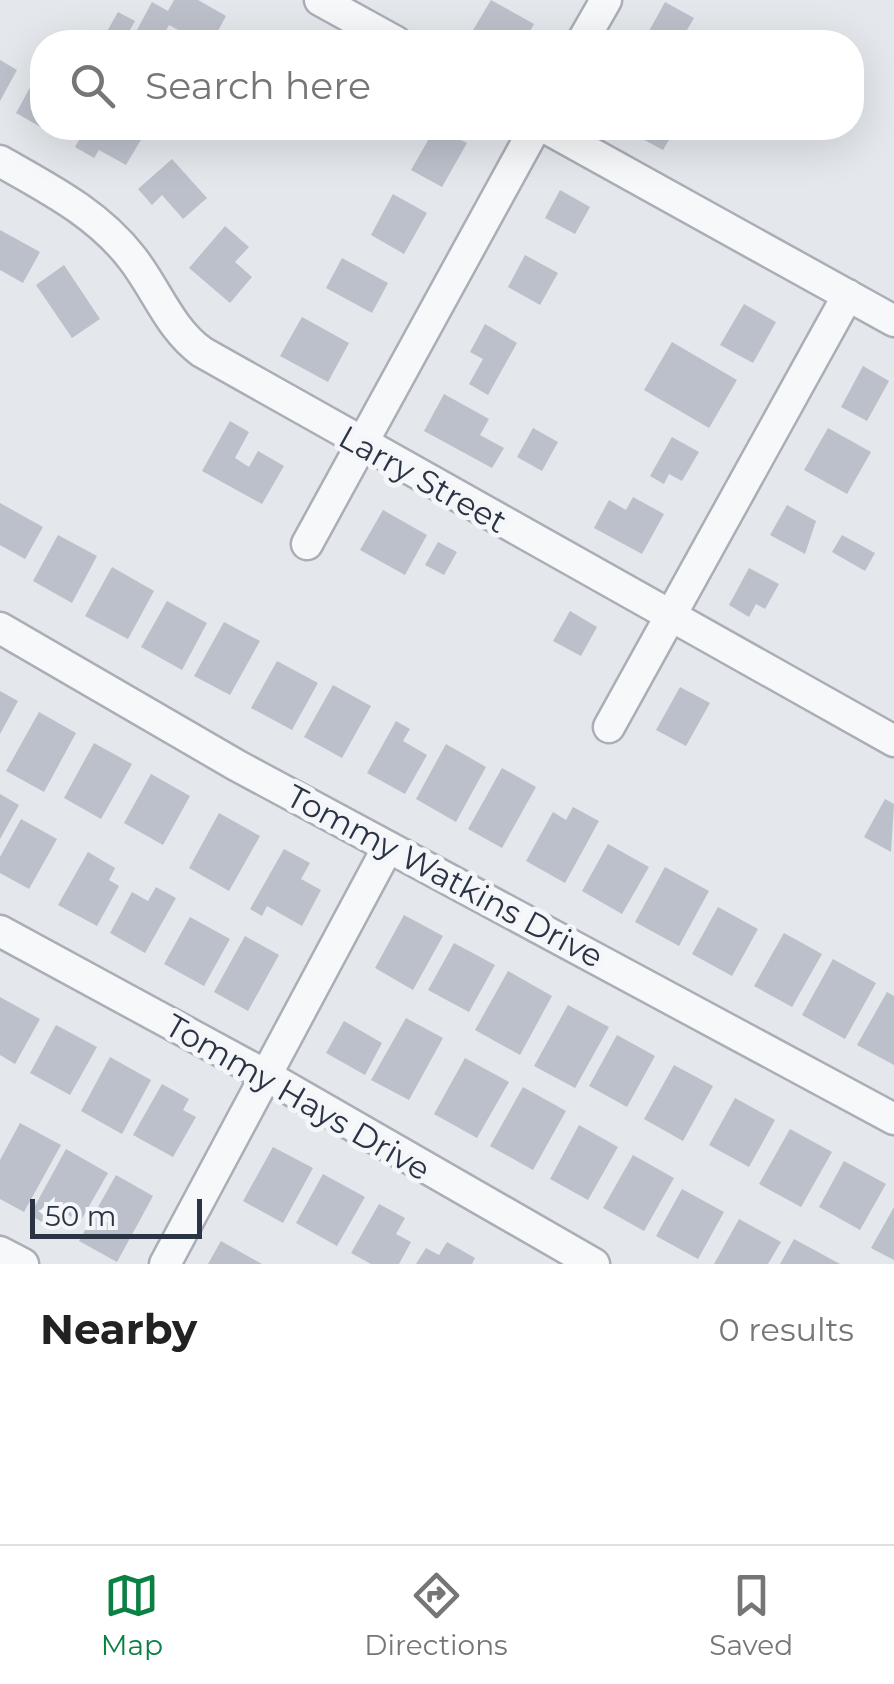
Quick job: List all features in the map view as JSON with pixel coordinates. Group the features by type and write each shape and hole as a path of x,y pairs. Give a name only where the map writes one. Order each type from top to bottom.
{"street":[{"path":"320,0 374,30"},
{"path":"589,30 606,0"},
{"path":"307,544 528,140"},
{"path":"568,140 894,321"},
{"name":"Larry Street","path":"0,161 102,224 133,259 182,338 362,446 894,742"},
{"path":"608,727 848,294"},
{"name":"Tommy Watkins Drive","path":"0,628 388,847 490,898 894,1119"},
{"path":"164,1264 388,847"},
{"name":"Tommy Hays Drive","path":"0,931 268,1076 594,1264"},
{"path":"0,1252 23,1264"}],"building":[{"path":"174,0 198,0 226,16 218,30 178,30 169,25 166,30 137,30 152,2 168,11"},
{"path":"491,0 534,24 531,30 473,30"},
{"path":"665,2 694,18 687,30 650,30"},
{"path":"118,12 135,21 130,30 108,30"},
{"path":"0,60 17,70 0,101"},
{"path":"30,88 30,121 16,113"},
{"path":"79,140 141,140 126,165 99,150 94,158 75,147"},
{"path":"428,140 467,143 442,187 411,170"},
{"path":"644,140 669,140 663,150"},
{"path":"172,159 207,198 183,219 162,195 152,205 138,189"},
{"path":"560,190 590,207 575,234 545,218"},
{"path":"393,194 427,213 404,254 371,235"},
{"path":"225,226 249,247 235,262 252,277 230,303 189,268"},
{"path":"0,230 40,252 23,283 0,270"},
{"path":"525,255 558,273 540,305 508,287"},
{"path":"342,258 388,283 372,313 326,288"},
{"path":"64,265 100,319 72,338 36,285"},
{"path":"744,304 776,322 753,363 720,345"},
{"path":"302,317 349,343 328,382 280,356"},
{"path":"485,324 517,343 488,395 469,384 483,359 470,352"},
{"path":"672,342 737,380 709,428 644,390"},
{"path":"863,366 889,381 867,421 841,407"},
{"path":"444,394 489,419 480,435 504,448 492,468 424,431"},
{"path":"230,421 249,432 235,458 249,467 258,451 284,466 262,504 202,471"},
{"path":"533,428 558,442 542,471 517,457"},
{"path":"828,428 871,452 847,494 804,470"},
{"path":"672,437 699,452 682,481 669,474 664,484 650,476"},
{"path":"633,497 664,514 642,554 594,528 609,500 626,510"},
{"path":"0,503 43,527 25,559 0,545"},
{"path":"787,505 816,521 805,554 770,535"},
{"path":"383,510 427,535 405,575 360,550"},
{"path":"58,535 97,556 72,603 33,581"},
{"path":"842,535 875,553 865,571 832,552"},
{"path":"438,542 457,552 444,575 425,565"},
{"path":"112,567 154,591 128,639 85,616"},
{"path":"749,568 779,584 765,609 756,604 749,617 729,605"},
{"path":"167,601 207,623 182,670 141,647"},
{"path":"570,611 597,627 581,656 553,641"},
{"path":"224,622 260,641 230,695 194,676"},
{"path":"277,661 318,683 292,730 251,708"},
{"path":"333,685 371,706 342,758 304,737"},
{"path":"680,687 710,703 686,746 656,730"},
{"path":"0,691 18,701 0,734"},
{"path":"39,712 76,733 44,792 6,771"},
{"path":"396,721 410,729 403,741 427,755 405,794 367,773"},
{"path":"94,743 132,764 101,819 64,798"},
{"path":"446,744 486,767 456,822 416,799"},
{"path":"502,768 536,787 502,848 468,829"},
{"path":"151,774 190,796 163,845 124,823"},
{"path":"0,794 19,805 0,839"},
{"path":"885,799 894,804 891,852 864,837"},
{"path":"573,807 599,821 565,883 526,861 553,812 566,820"},
{"path":"219,813 260,836 229,891 189,868"},
{"path":"21,819 57,839 29,889 0,873 0,857"},
{"path":"608,844 649,867 622,914 582,891"},
{"path":"284,849 310,863 301,879 321,890 302,926 267,906 262,916 250,909"},
{"path":"88,852 115,868 109,880 119,886 97,926 58,905"},
{"path":"665,867 709,891 679,946 635,922"},
{"path":"156,887 176,898 145,953 110,933 132,892 148,901"},
{"path":"718,907 758,929 732,976 692,954"},
{"path":"404,915 443,936 413,990 375,968"},
{"path":"190,917 230,939 204,986 164,964"},
{"path":"784,933 822,954 792,1007 754,986"},
{"path":"245,936 279,955 248,1011 214,992"},
{"path":"454,943 495,965 469,1012 428,990"},
{"path":"833,959 876,983 845,1039 802,1015"},
{"path":"508,971 552,996 520,1055 475,1030"},
{"path":"887,992 894,996 894,1065 857,1045"},
{"path":"0,997 40,1019 15,1064 0,1055"},
{"path":"568,1005 609,1027 575,1088 534,1066"},
{"path":"406,1018 443,1038 409,1100 371,1080"},
{"path":"344,1021 382,1043 365,1075 326,1053"},
{"path":"56,1025 97,1047 70,1095 30,1073"},
{"path":"617,1035 655,1056 627,1107 589,1086"},
{"path":"110,1057 151,1080 122,1134 81,1111"},
{"path":"465,1058 509,1082 477,1138 434,1114"},
{"path":"674,1065 713,1086 683,1141 644,1119"},
{"path":"162,1084 189,1099 183,1110 196,1117 173,1157 133,1135"},
{"path":"523,1087 566,1111 533,1170 490,1146"},
{"path":"735,1098 775,1120 749,1167 709,1145"},
{"path":"20,1123 61,1145 24,1212 0,1199 0,1160"},
{"path":"579,1125 618,1147 588,1200 550,1179"},
{"path":"790,1129 832,1152 801,1207 759,1184"},
{"path":"273,1147 313,1168 283,1223 243,1201"},
{"path":"66,1149 108,1173 80,1222 65,1213 56,1230 30,1215"},
{"path":"633,1155 674,1178 644,1231 603,1208"},
{"path":"844,1161 886,1184 860,1230 819,1207"},
{"path":"323,1174 365,1197 337,1246 296,1223"},
{"path":"116,1175 153,1196 117,1262 79,1241"},
{"path":"682,1189 724,1212 698,1259 656,1236"},
{"path":"379,1204 405,1218 396,1234 411,1242 399,1264 371,1264 351,1253"},
{"path":"894,1207 894,1260 871,1248"},
{"path":"739,1219 781,1242 768,1264 714,1264"},
{"path":"794,1239 840,1264 780,1264"},
{"path":"221,1241 262,1264 208,1264"},
{"path":"447,1242 475,1258 472,1264 416,1264 426,1248 439,1255"}]}
